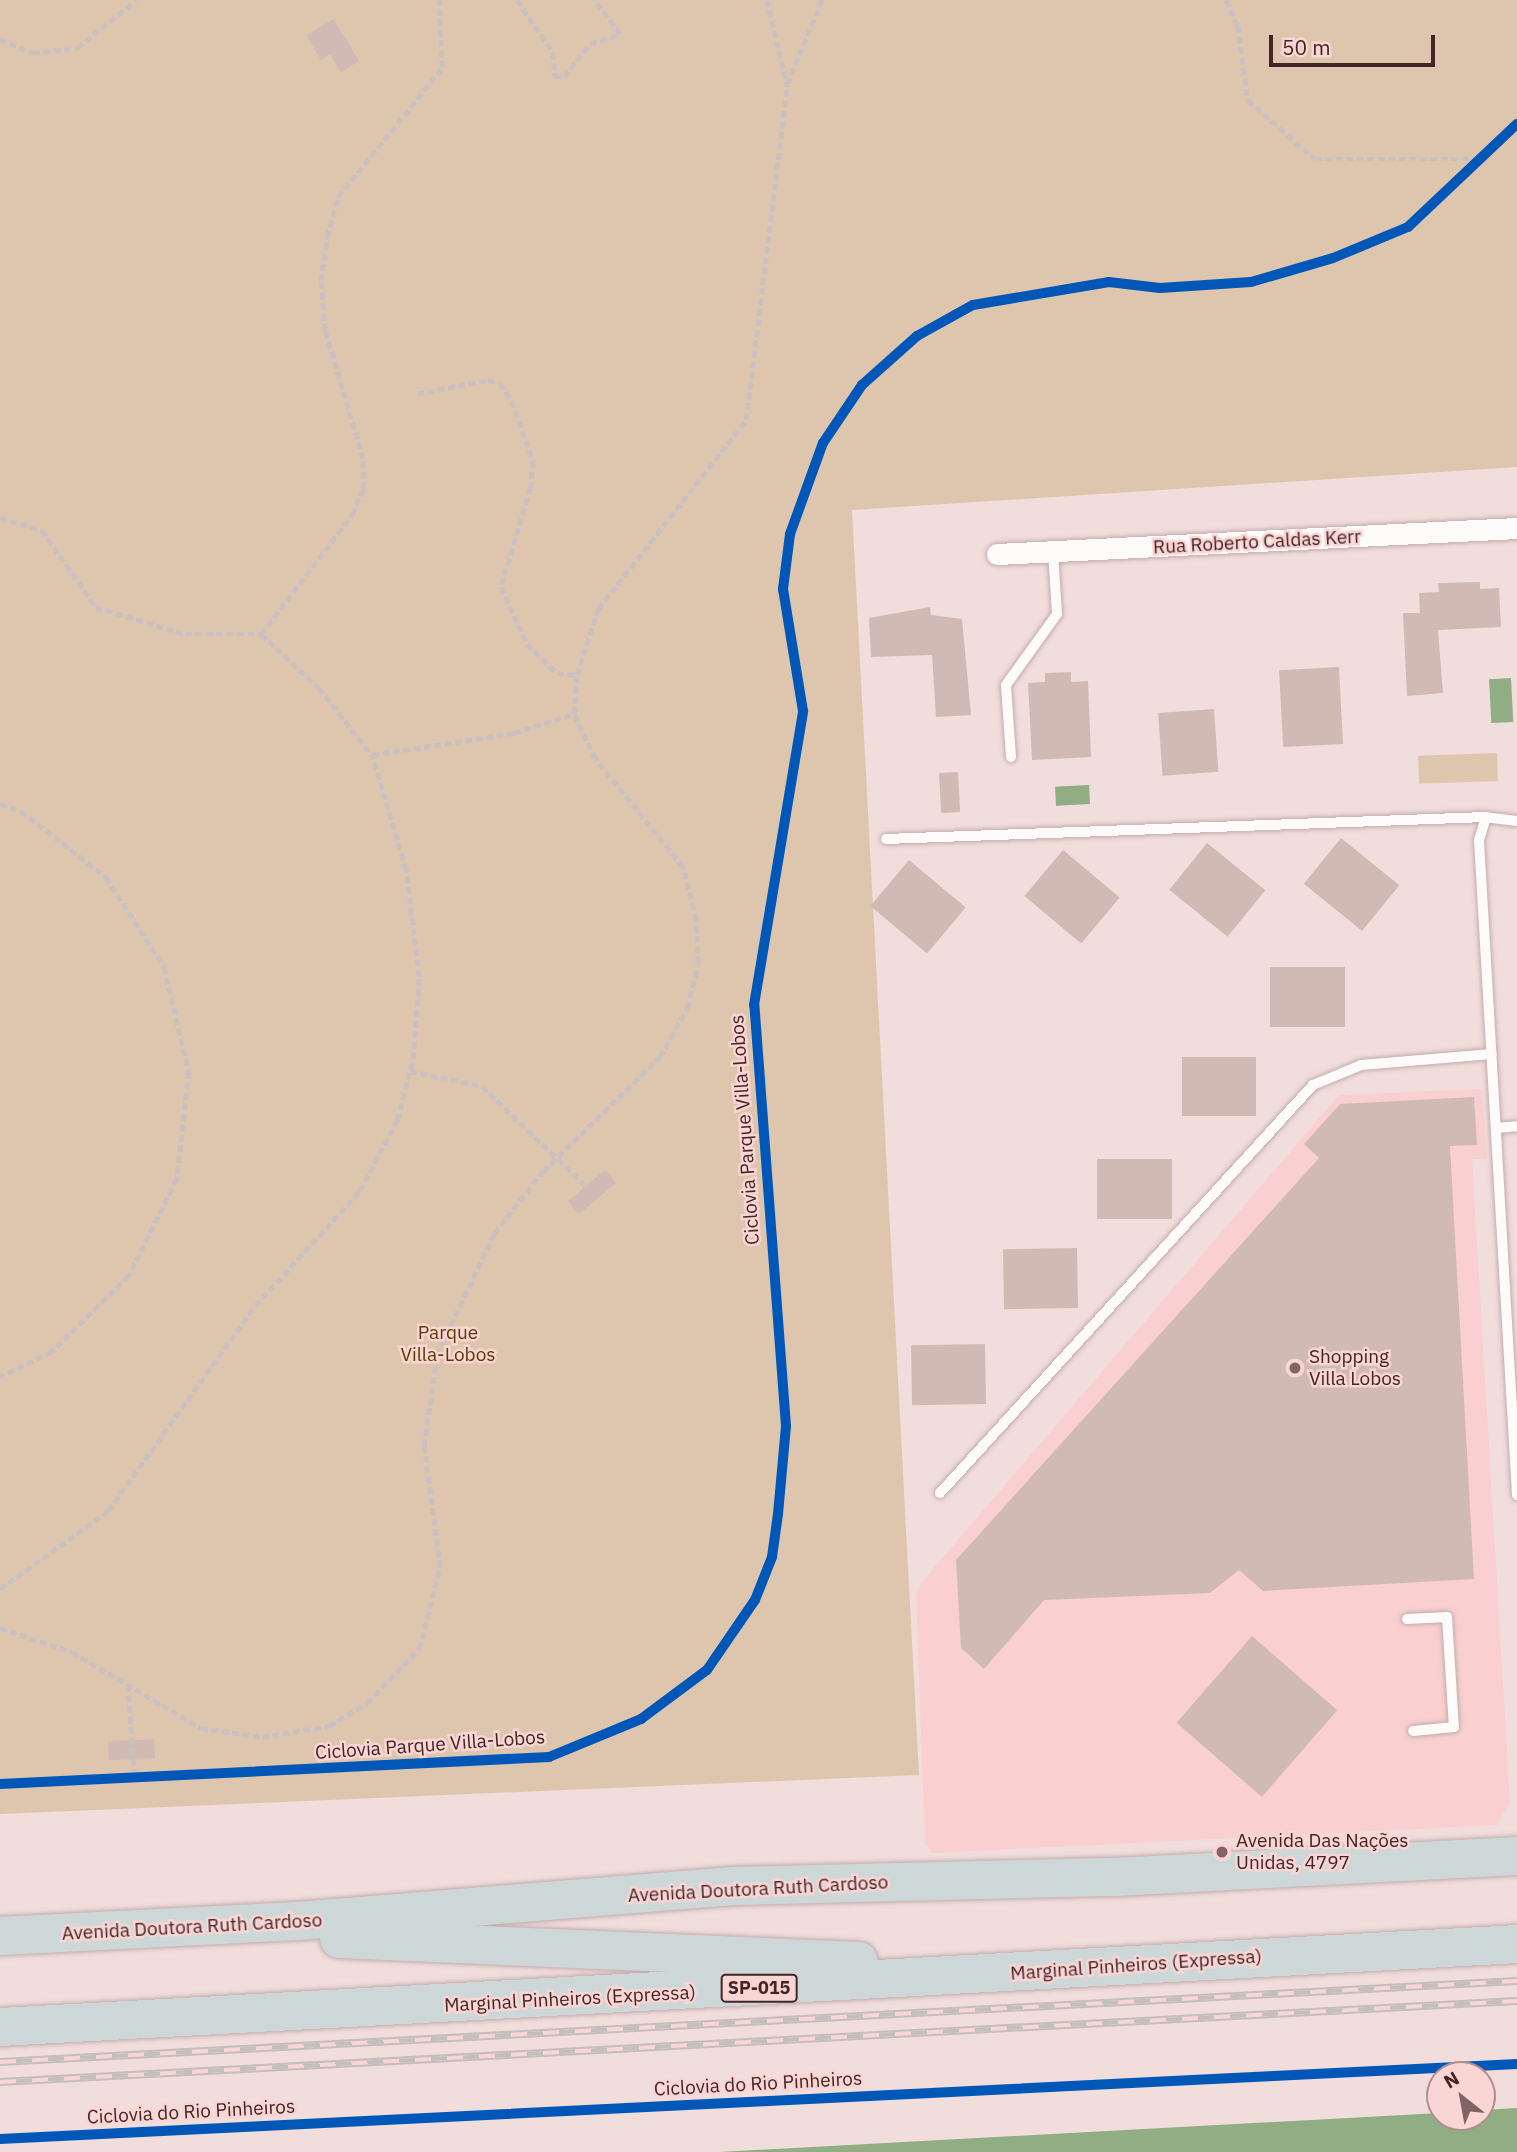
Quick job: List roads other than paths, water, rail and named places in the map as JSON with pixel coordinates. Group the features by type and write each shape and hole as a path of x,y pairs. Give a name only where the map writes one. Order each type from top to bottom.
{"highway":[{"name":"Avenida Doutora Ruth Cardoso","path":"0,1936 298,1921 734,1886 1115,1877 1513,1852"},
{"path":"298,1921 349,1940 848,1960 1011,1973"},
{"name":"Marginal Pinheiros (Expressa)","path":"0,2027 1517,1944"}],"street":[{"name":"Rua Roberto Caldas Kerr","path":"997,554 1517,528"}],"lane":[{"path":"1011,757 1006,685 1058,614 1053,552"},
{"path":"886,839 1486,817 1517,821"},
{"path":"1486,817 1479,840 1517,1495"},
{"path":"940,1493 1313,1085 1361,1065 1492,1054"},
{"path":"1496,1128 1517,1126"},
{"path":"1407,1619 1447,1617 1454,1727 1413,1731"}],"railway":[{"path":"0,2062 1517,1981"},
{"path":"0,2082 1517,2001"}],"place":[{"name":"Shopping Villa Lobos","path":"1295,1368"},
{"name":"Avenida Das Nações Unidas, 4797","path":"1222,1852"}],"park label":[{"name":"Parque Villa-Lobos","path":"448,1344"}]}
